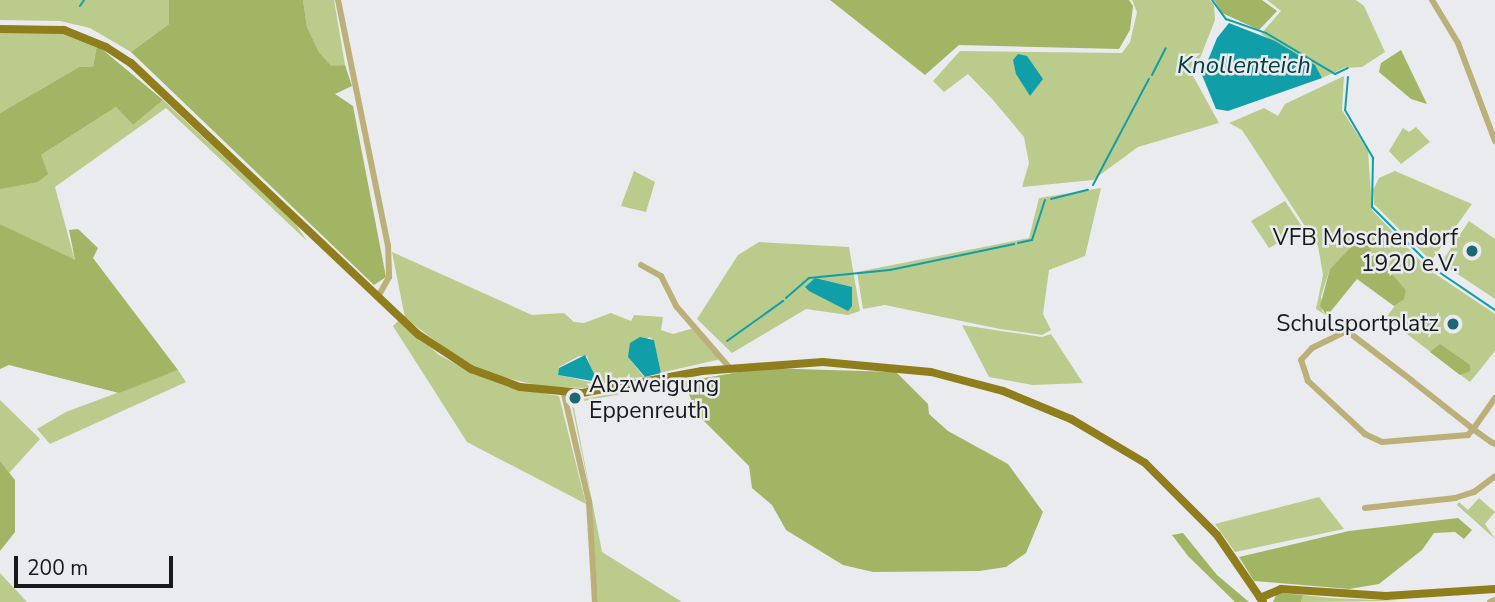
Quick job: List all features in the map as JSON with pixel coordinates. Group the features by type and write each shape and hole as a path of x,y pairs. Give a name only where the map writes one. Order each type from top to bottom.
{"main road":[{"path":"0,29 64,30 107,47 131,63 378,297 457,362 505,384 564,394 604,392 729,368 799,361 931,372 1003,391 1071,419 1145,463 1173,487 1217,535 1261,600 1281,589 1386,596 1495,589"}],"street":[{"path":"338,0 388,245 389,277 378,297"},
{"path":"1432,0 1458,43 1495,141"},
{"path":"1487,121 1495,118"},
{"path":"641,265 661,276 676,306 729,368"},
{"path":"1495,398 1473,429 1462,436 1371,440 1308,381 1301,368 1305,353 1347,331 1473,429 1495,444"},
{"path":"564,394 589,502 595,602"},
{"path":"1365,508 1455,498 1474,492 1495,476"},
{"path":"1490,602 1495,600"}],"green space":[{"path":"0,0 169,0 169,24 131,52 90,28 60,21 0,20"},
{"path":"169,0 303,0 307,27 319,52 331,66 345,65 352,86 335,94 353,106 386,277 374,285 131,52 169,24"},
{"path":"303,0 334,0 345,65 331,67 319,52 307,27"},
{"path":"830,0 1129,0 1133,6 1130,30 1119,49 959,45 925,75"},
{"path":"1132,0 1210,0 1214,5 1215,20 1193,76 1219,123 1138,147 1093,180 1022,187 1029,163 1024,137 993,100 968,74 944,92 933,81 960,51 1122,53 1130,42 1137,12"},
{"path":"1214,0 1262,0 1277,11 1259,30 1222,13"},
{"path":"1267,0 1356,0 1364,6 1385,52 1362,67 1344,68 1322,78 1314,65 1261,34 1281,11"},
{"path":"0,31 57,31 97,45 93,67 79,67 0,113"},
{"path":"97,45 163,100 133,125 116,107 41,155 48,174 38,182 0,189 0,113 79,67 93,67"},
{"path":"1401,50 1427,104 1411,99 1379,72 1381,63"},
{"path":"1344,76 1342,110 1368,151 1372,210 1428,269 1495,314 1495,351 1470,382 1386,318 1406,290 1360,237 1330,269 1321,296 1322,311 1327,316 1316,309 1323,275 1318,246 1242,130 1229,123 1264,108 1278,116 1285,104"},
{"path":"163,100 295,223 307,241 166,108 55,187 75,261 0,224 0,189 41,155 116,107 133,125"},
{"path":"1416,127 1430,142 1401,164 1389,151 1403,128 1409,132"},
{"path":"634,171 655,182 646,212 621,206"},
{"path":"1395,171 1472,204 1431,261 1374,204 1373,190 1379,178"},
{"path":"1101,188 1085,256 1049,270 1043,314 1051,330 1042,335 885,305 863,309 857,272 1029,238 1039,198"},
{"path":"1285,201 1303,228 1269,248 1251,221"},
{"name":"VFB Moschendorf 1920 e.V.","path":"1469,221 1495,239 1495,299 1441,263"},
{"path":"0,224 75,260 69,230 78,229 98,248 93,258 178,370 119,393 9,365 0,369"},
{"path":"1360,237 1406,290 1404,299 1394,306 1357,279 1327,316 1320,306 1330,269"},
{"path":"759,242 849,247 860,311 848,315 806,309 732,353 697,319 738,255"},
{"path":"392,252 532,315 564,313 574,322 584,323 611,313 631,321 634,315 663,317 661,330 673,334 694,328 721,359 661,373 654,340 649,337 628,357 643,376 656,374 594,388 544,387 494,375 458,358 405,318","holes":["579,356 587,356 595,383 558,375 559,367"]},
{"path":"399,320 439,355 475,374 508,387 559,396 586,504 467,442 393,326"},
{"path":"962,325 1042,337 1051,334 1083,383 1033,385 989,377"},
{"path":"1440,344 1470,365 1470,371 1460,375 1430,352"},
{"path":"761,368 896,372 928,404 929,414 948,431 1008,464 1043,512 1026,553 1006,567 979,571 873,572 843,565 786,530 772,505 752,488 749,466 699,416 683,382"},
{"path":"178,370 186,382 50,444 37,429 66,412"},
{"path":"729,374 573,403 602,552 682,602 598,602 590,492 571,401"},
{"path":"0,400 40,439 9,473 0,461"},
{"path":"0,461 15,480 15,532 0,551"},
{"path":"1319,497 1344,529 1235,552 1215,524"},
{"path":"1479,498 1495,512 1485,524 1495,539 1457,505 1459,502 1468,510"},
{"path":"1458,518 1472,530 1464,539 1455,532 1434,533 1422,550 1379,584 1349,589 1254,581 1239,557 1349,531"},
{"path":"1183,533 1217,575 1249,602 1235,602 1188,556 1172,535"},
{"path":"0,573 27,602 0,602"},
{"path":"1277,593 1303,595 1301,602 1273,602"},
{"path":"1303,595 1331,598 1399,601 1301,602"}],"water":[{"name":"Knollenteich","path":"1229,23 1275,41 1315,65 1322,78 1228,111 1216,109 1202,75 1217,38"},
{"path":"1018,54 1027,56 1043,79 1030,96 1016,74 1013,60"},
{"path":"815,278 852,287 852,306 848,311 805,287"},
{"path":"640,337 654,340 661,373 645,377 628,357 630,343"},
{"path":"585,355 598,382 558,375 559,368"}],"waterway":[{"path":"80,6 84,0"},
{"path":"1212,0 1226,19 1266,33 1335,74 1348,68"},
{"path":"1152,75 1166,48"},
{"path":"1348,77 1345,110 1373,158 1372,207 1433,268 1495,310"},
{"path":"1093,185 1149,79"},
{"path":"1051,199 1088,190"},
{"path":"1018,243 1032,240 1045,200"},
{"path":"786,298 809,278 890,270 1014,244"},
{"path":"727,341 783,301"}],"place":[{"name":"VFB Moschendorf 1920 e.V.","path":"1472,251"},
{"name":"Schulsportplatz","path":"1453,324"},
{"name":"Abzweigung Eppenreuth","path":"575,398"}]}
